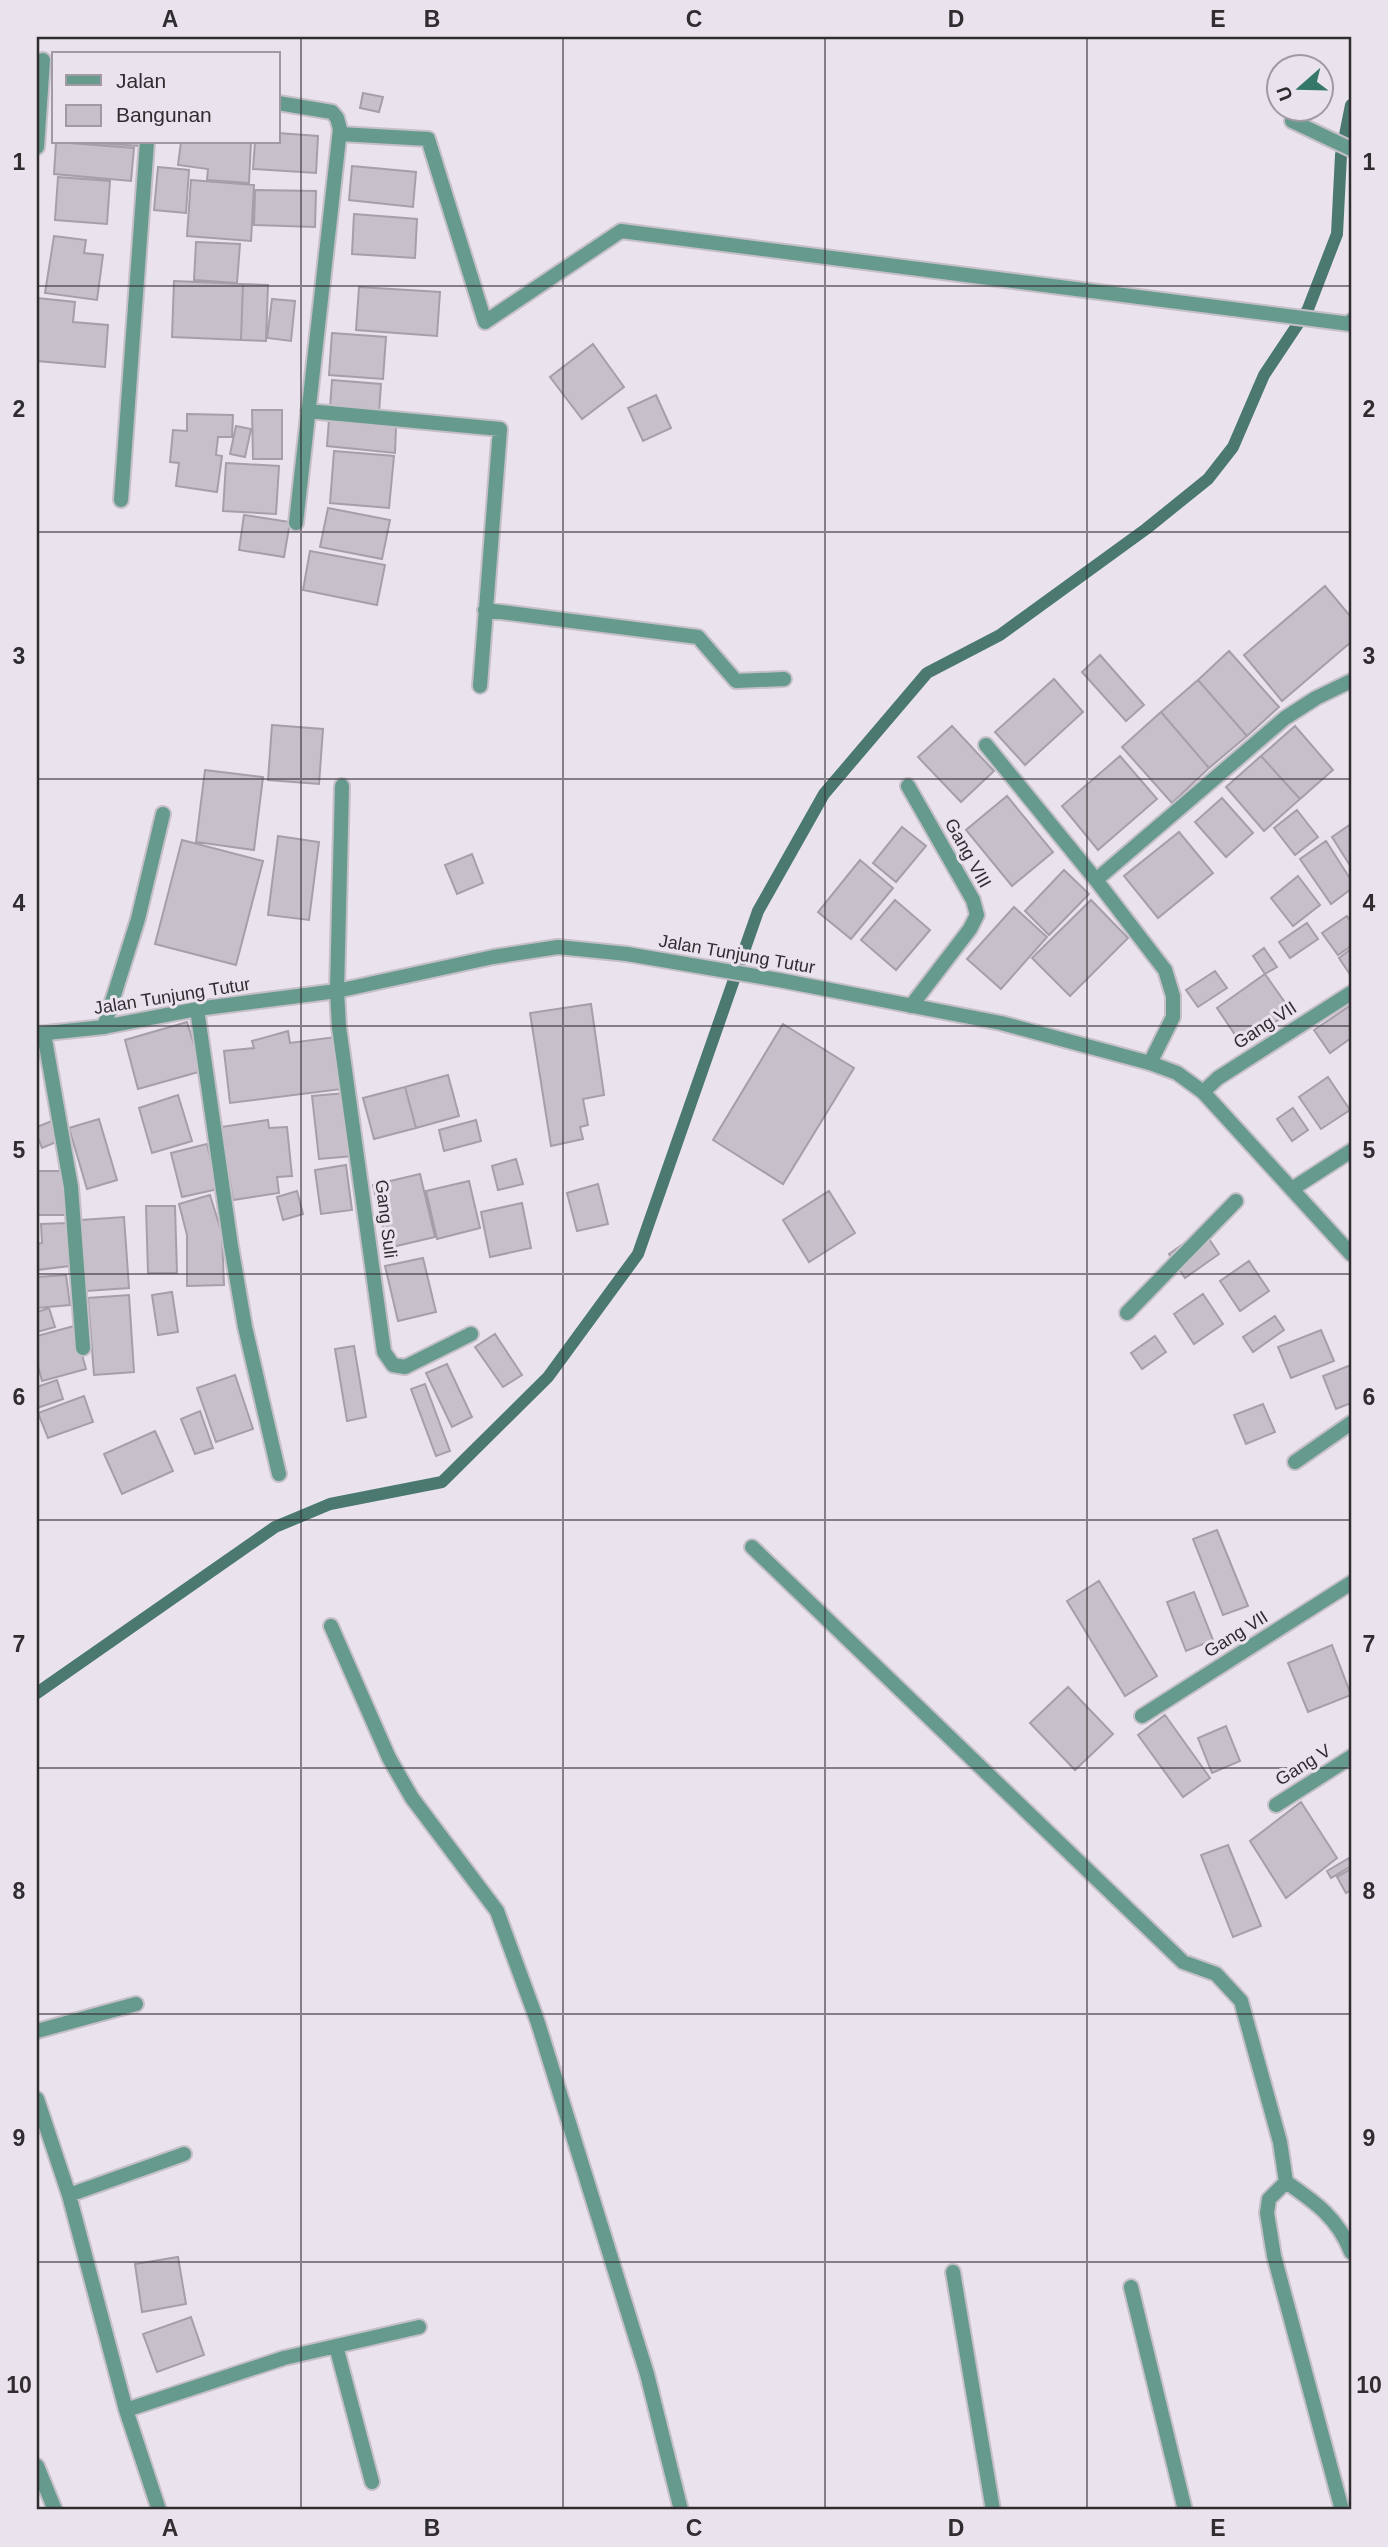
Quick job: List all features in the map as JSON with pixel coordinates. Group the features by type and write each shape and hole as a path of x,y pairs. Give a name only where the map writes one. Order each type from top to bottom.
{"street":[{"path":"37,147 45,60"},
{"path":"280,103 332,112 337,118 340,134 296,523"},
{"path":"1294,122 1351,149"},
{"path":"340,134 428,139 485,322 621,231 1350,324 1351,321"},
{"path":"121,500 147,144"},
{"path":"308,411 500,429 480,686"},
{"path":"485,610 698,637 736,681 784,679"},
{"path":"1096,880 1285,718 1316,698 1351,681"},
{"path":"986,745 1165,970 1173,996 1173,1017 1150,1063"},
{"name":"Gang Suli","path":"342,786 337,991 339,1027 384,1352 393,1365 405,1367 471,1334"},
{"name":"Gang VIII","path":"908,786 973,900 977,915 970,929 911,1006"},
{"path":"104,1027 138,919 163,814"},
{"name":"Jalan Tunjung Tutur","path":"40,1034 104,1027 197,1009 337,991 480,960 558,947 627,954 1001,1023 1150,1063 1177,1073 1203,1092 1351,1254"},
{"name":"Gang VII","path":"1203,1092 1218,1078 1351,993"},
{"path":"197,1009 231,1246 279,1474"},
{"path":"40,1034 71,1187 83,1348"},
{"path":"1292,1189 1351,1151"},
{"path":"1127,1313 1237,1201"},
{"path":"1295,1462 1351,1423"},
{"path":"752,1547 1183,1962 1216,1974 1241,2001 1280,2142 1286,2182 1323,2207 1346,2239 1351,2252"},
{"name":"Gang VII","path":"1142,1716 1351,1583"},
{"path":"331,1626 395,1768 412,1798 497,1912 538,2023 647,2374 681,2510"},
{"name":"Gang V","path":"1276,1805 1351,1758"},
{"path":"37,2031 136,2004"},
{"path":"37,2099 69,2195 125,2410 159,2510"},
{"path":"69,2195 184,2154"},
{"path":"1286,2182 1269,2199 1269,2231 1342,2510"},
{"path":"953,2272 993,2510"},
{"path":"1131,2287 1185,2510"},
{"path":"125,2410 284,2358 419,2327"},
{"path":"336,2346 372,2482"},
{"path":"37,2466 55,2510"}],"building":[{"path":"363,93 383,97 379,112 360,108"},
{"path":"280,133 318,136 316,173 253,169 255,144 280,144"},
{"path":"56,144 134,148 131,181 54,174"},
{"path":"181,144 251,144 249,183 207,180 208,169 178,165"},
{"path":"352,166 416,172 413,207 349,200"},
{"path":"158,167 189,170 186,213 154,210"},
{"path":"58,177 110,181 107,224 55,220"},
{"path":"191,180 254,185 251,241 187,236"},
{"path":"255,190 316,191 315,227 254,225"},
{"path":"354,214 417,219 415,258 352,254"},
{"path":"54,236 86,240 84,253 103,255 97,300 45,293"},
{"path":"196,242 240,244 237,283 194,280"},
{"path":"174,281 243,284 241,340 172,337"},
{"path":"243,284 268,285 266,341 241,340"},
{"path":"359,287 440,292 437,336 356,330"},
{"path":"37,298 75,302 73,322 108,325 105,367 37,361"},
{"path":"272,299 295,301 291,341 267,338"},
{"path":"332,333 386,337 383,379 329,375"},
{"path":"593,344 624,387 582,419 550,377"},
{"path":"332,380 381,384 379,413 330,408"},
{"path":"656,395 671,428 643,441 628,408"},
{"path":"252,410 282,410 282,459 253,459"},
{"path":"187,414 233,415 232,437 218,437 216,455 222,456 217,492 176,486 179,463 170,462 173,430 187,431"},
{"path":"329,419 396,427 395,453 327,446"},
{"path":"236,426 251,429 245,457 230,454"},
{"path":"334,451 394,456 389,508 330,503"},
{"path":"226,463 279,466 276,514 223,511"},
{"path":"328,508 390,520 382,559 320,547"},
{"path":"244,515 290,522 284,557 239,550"},
{"path":"310,551 385,565 377,605 303,590"},
{"path":"1325,586 1351,617 1351,642 1282,701 1244,655"},
{"path":"1229,651 1279,707 1247,736 1198,680"},
{"path":"1100,655 1144,705 1126,721 1082,672"},
{"path":"1054,679 1083,712 1025,765 995,732"},
{"path":"1198,680 1247,736 1209,768 1161,712"},
{"path":"1161,712 1209,768 1172,803 1122,747"},
{"path":"272,725 323,729 319,784 268,780"},
{"path":"952,726 994,771 961,802 918,757"},
{"path":"1295,726 1333,770 1300,799 1261,756"},
{"path":"1120,756 1157,799 1098,850 1062,806"},
{"path":"1261,756 1300,799 1264,831 1226,787"},
{"path":"205,770 263,777 254,850 196,842"},
{"path":"1007,796 1053,852 1012,886 966,830"},
{"path":"1222,798 1253,833 1226,857 1195,822"},
{"path":"1297,810 1318,837 1295,855 1274,828"},
{"path":"1351,824 1351,867 1332,837"},
{"path":"902,827 926,846 896,882 873,863"},
{"path":"1179,832 1213,873 1158,918 1124,876"},
{"path":"278,836 319,842 309,920 268,915"},
{"path":"182,840 263,861 236,965 155,944"},
{"path":"1326,841 1351,880 1351,889 1331,904 1300,859"},
{"path":"472,854 483,883 457,894 445,865"},
{"path":"860,860 893,888 851,939 818,912"},
{"path":"1064,870 1089,894 1049,935 1025,911"},
{"path":"1298,876 1320,905 1293,926 1271,898"},
{"path":"895,900 930,930 896,970 861,940"},
{"path":"1091,900 1128,938 1070,996 1032,958"},
{"path":"1014,907 1047,937 1001,989 967,959"},
{"path":"1347,916 1351,922 1351,946 1338,955 1322,933"},
{"path":"1307,923 1318,939 1290,958 1279,942"},
{"path":"1264,948 1277,967 1265,974 1253,956"},
{"path":"1351,949 1351,976 1339,958"},
{"path":"1215,971 1227,988 1198,1007 1186,990"},
{"path":"1265,974 1291,1011 1242,1045 1217,1008"},
{"path":"591,1004 604,1095 583,1099 588,1125 580,1127 583,1139 551,1146 530,1013"},
{"path":"1351,1005 1351,1038 1330,1053 1314,1030"},
{"path":"187,1022 202,1071 138,1089 125,1040"},
{"path":"783,1024 854,1068 783,1184 713,1140"},
{"path":"288,1031 290,1043 335,1037 342,1089 230,1103 224,1051 254,1048 252,1041"},
{"path":"448,1075 459,1116 416,1128 405,1087"},
{"path":"1328,1077 1350,1110 1321,1129 1299,1097"},
{"path":"405,1087 416,1128 374,1139 363,1098"},
{"path":"346,1093 353,1156 319,1159 312,1096"},
{"path":"178,1095 192,1141 152,1153 139,1108"},
{"path":"1293,1108 1308,1130 1292,1141 1277,1119"},
{"path":"99,1119 117,1180 87,1189 69,1128"},
{"path":"54,1120 61,1140 42,1148 37,1127"},
{"path":"268,1120 269,1128 287,1127 292,1176 277,1177 279,1193 233,1200 221,1127"},
{"path":"476,1120 481,1141 444,1151 439,1130"},
{"path":"207,1144 218,1189 182,1197 171,1153"},
{"path":"516,1159 523,1184 498,1190 492,1166"},
{"path":"346,1165 352,1210 321,1214 315,1170"},
{"path":"37,1171 65,1171 65,1215 37,1215"},
{"path":"420,1174 435,1237 388,1248 373,1185"},
{"path":"469,1181 480,1228 437,1239 426,1191"},
{"path":"598,1184 608,1224 577,1231 567,1193"},
{"path":"297,1191 303,1214 283,1220 277,1197"},
{"path":"829,1191 855,1233 809,1262 783,1220"},
{"path":"210,1195 222,1234 224,1285 187,1286 187,1235 179,1204"},
{"path":"522,1203 531,1248 490,1257 481,1212"},
{"path":"146,1206 175,1206 177,1273 148,1273"},
{"path":"124,1217 129,1288 86,1291 81,1220"},
{"path":"67,1223 69,1266 37,1270 37,1244 42,1243 41,1224"},
{"path":"1203,1230 1219,1254 1185,1278 1169,1254"},
{"path":"423,1258 436,1312 398,1321 385,1266"},
{"path":"1249,1261 1269,1291 1240,1311 1220,1281"},
{"path":"66,1275 70,1305 37,1308 37,1277"},
{"path":"172,1292 178,1332 158,1335 152,1295"},
{"path":"1203,1294 1223,1324 1194,1344 1174,1314"},
{"path":"129,1295 134,1372 94,1375 88,1298"},
{"path":"49,1308 55,1327 37,1332 37,1312"},
{"path":"1275,1316 1284,1330 1253,1352 1243,1337"},
{"path":"74,1326 86,1369 42,1381 37,1362 37,1336"},
{"path":"1321,1330 1334,1361 1291,1378 1278,1347"},
{"path":"495,1334 522,1375 503,1387 475,1347"},
{"path":"1155,1336 1166,1352 1142,1369 1131,1353"},
{"path":"354,1346 366,1417 347,1421 335,1349"},
{"path":"447,1364 472,1417 452,1427 426,1373"},
{"path":"1351,1365 1351,1403 1336,1409 1323,1376"},
{"path":"235,1375 253,1429 216,1442 197,1388"},
{"path":"57,1380 63,1399 37,1408 37,1387"},
{"path":"425,1384 450,1451 436,1456 411,1389"},
{"path":"84,1396 93,1422 48,1438 38,1413"},
{"path":"1263,1404 1275,1432 1246,1444 1234,1415"},
{"path":"200,1411 213,1448 195,1454 181,1419"},
{"path":"155,1431 173,1471 122,1494 104,1454"},
{"path":"1217,1530 1248,1606 1223,1615 1193,1539"},
{"path":"1099,1581 1157,1676 1125,1696 1067,1601"},
{"path":"1194,1592 1213,1640 1186,1651 1167,1602"},
{"path":"1332,1645 1351,1695 1308,1712 1288,1663"},
{"path":"1068,1687 1113,1734 1075,1770 1030,1723"},
{"path":"1165,1715 1210,1778 1183,1797 1138,1735"},
{"path":"1226,1726 1240,1761 1212,1773 1198,1738"},
{"path":"1301,1802 1337,1858 1286,1898 1250,1841"},
{"path":"1228,1845 1261,1926 1233,1937 1201,1855"},
{"path":"1349,1858 1351,1866 1331,1878 1327,1871"},
{"path":"1351,1869 1351,1890 1346,1893 1337,1877"},
{"path":"178,2257 186,2304 142,2312 135,2264"},
{"path":"191,2317 204,2355 157,2372 143,2334"}],"waterway":[{"path":"37,1693 275,1527 330,1504 442,1482 548,1377 638,1254 758,911 824,794 927,673 1000,635 1146,529 1208,479 1233,447 1264,375 1308,309 1337,234 1341,155 1351,105"}]}
